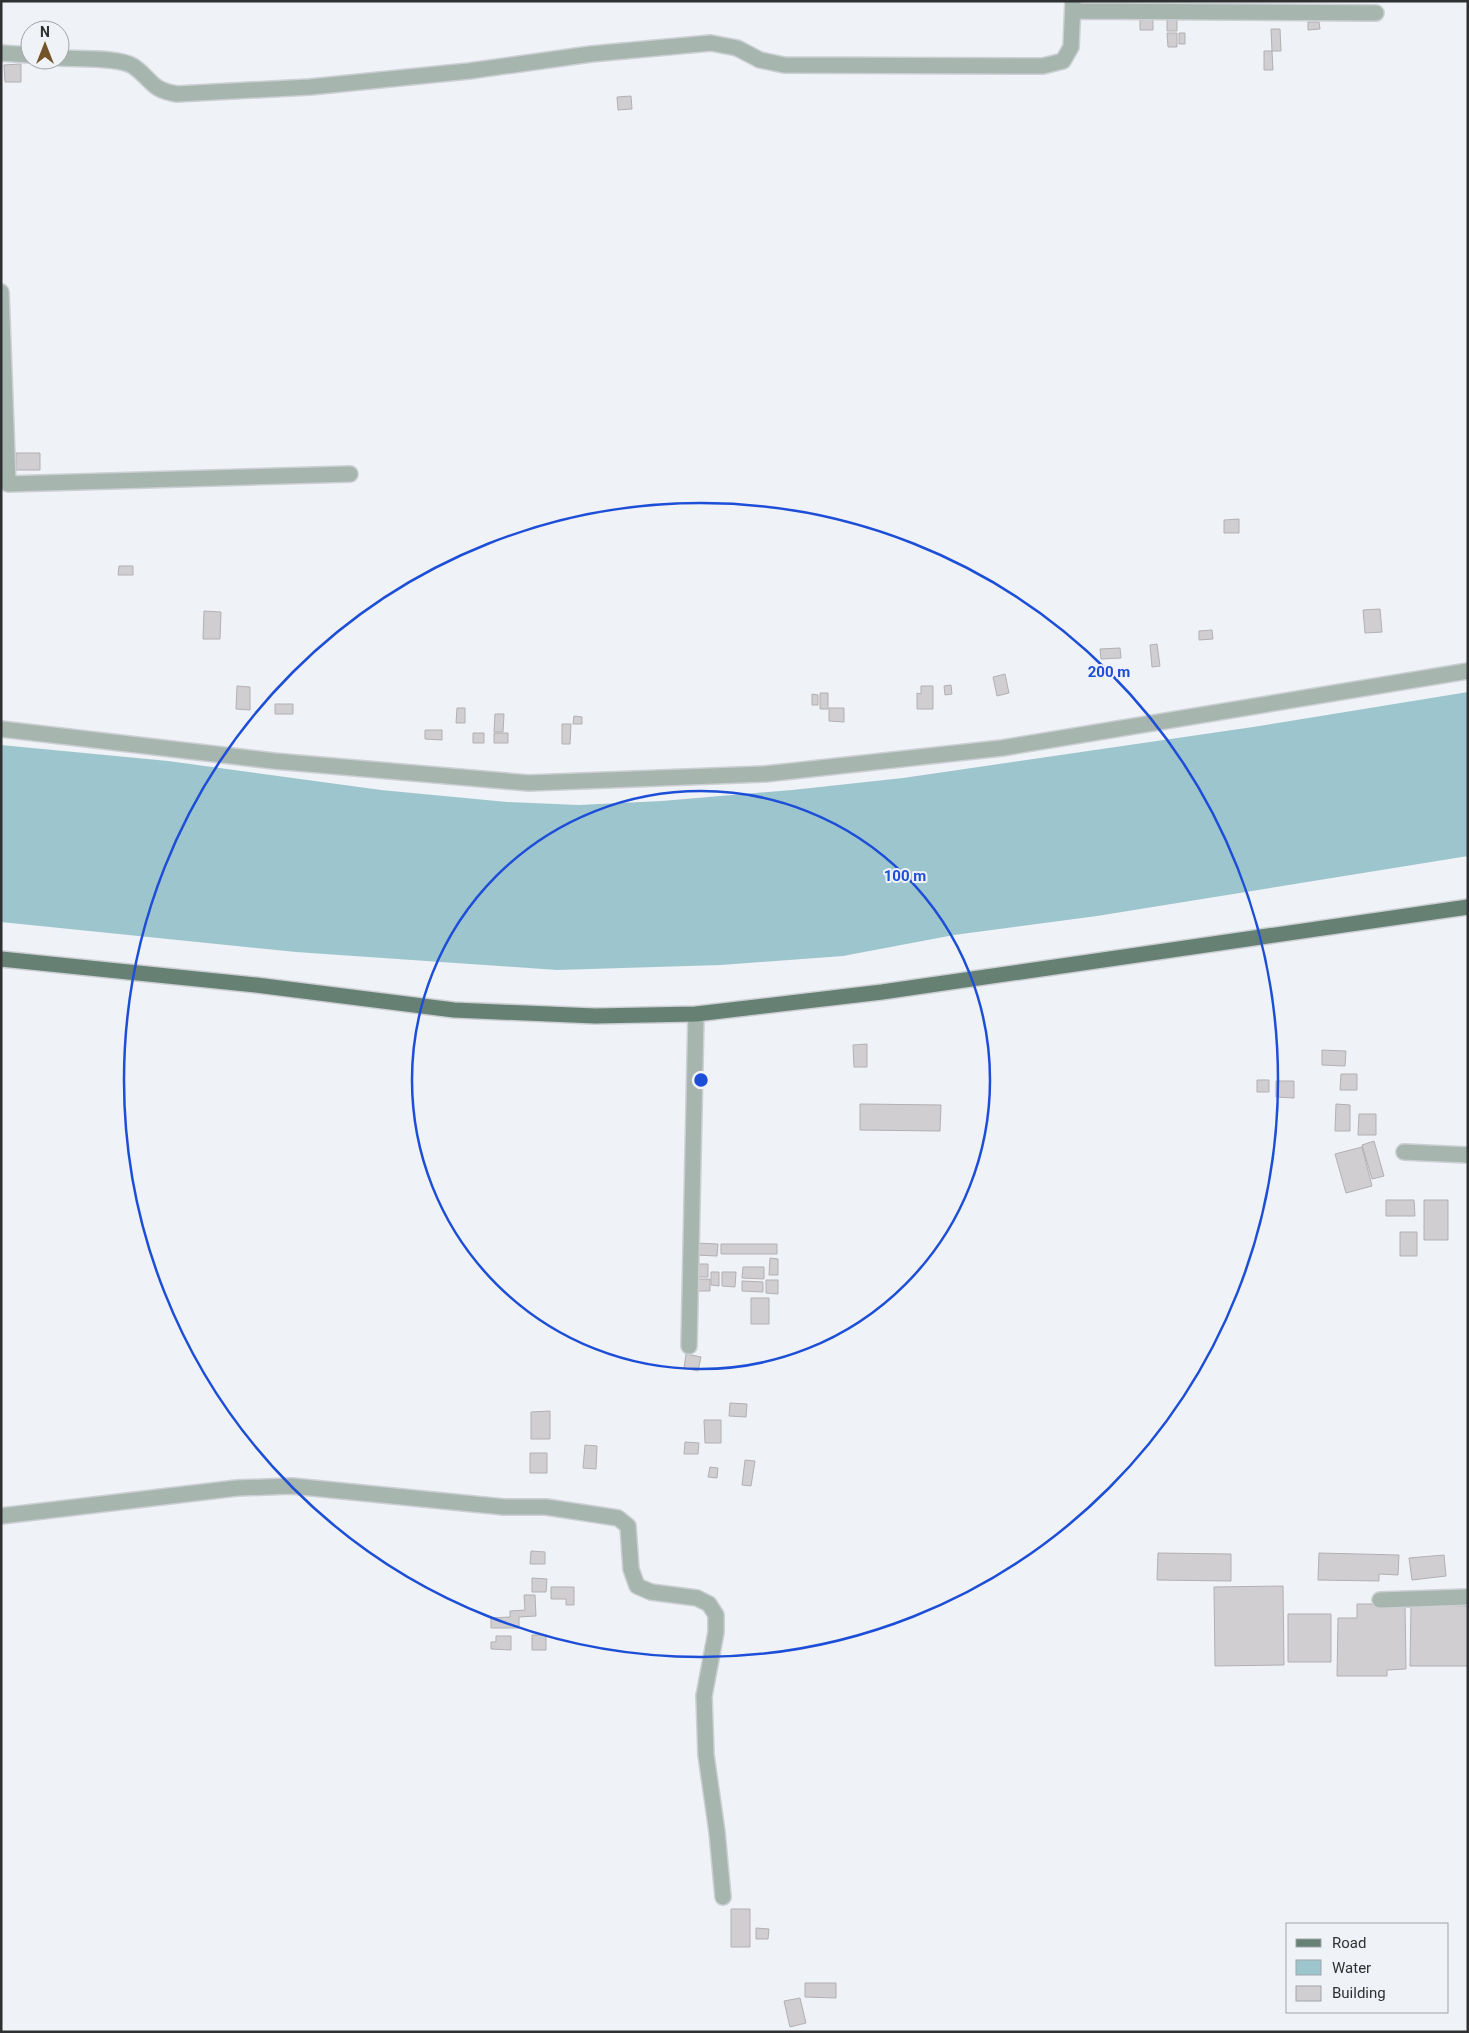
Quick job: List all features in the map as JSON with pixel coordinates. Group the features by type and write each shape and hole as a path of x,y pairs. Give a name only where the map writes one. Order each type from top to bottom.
{"main road":[{"path":"1,960 256,985 454,1010 595,1016 696,1014 882,992 1468,907"}],"street":[{"path":"70,59 120,62 132,66 163,92 177,94 310,87 469,71 591,54 711,44 738,48 760,60 784,65 1043,66 1062,61 1071,47 1073,6 1376,13"},
{"path":"1,53 20,54"},
{"path":"1,292 5,484 350,474"},
{"path":"1,729 274,761 528,783 764,774 1002,748 1468,671"},
{"path":"689,1346 696,1014"},
{"path":"1404,1152 1468,1155"},
{"path":"1,1516 237,1488 292,1486 504,1507 546,1507 618,1518 628,1526 631,1569 637,1586 651,1592 697,1598 709,1604 716,1615 716,1632 707,1674 704,1704 706,1755 717,1832 723,1897"},
{"path":"1380,1600 1468,1597"}],"water":[{"path":"1468,692 1468,856 1097,916 954,935 843,956 721,965 557,970 296,952 1,922 1,745 168,761 381,790 507,802 579,805 662,801 903,778 1253,727"}],"building":[{"path":"1167,18 1177,18 1177,31 1167,31"},
{"path":"1153,19 1153,30 1140,30 1140,20"},
{"path":"1308,22 1319,22 1320,29 1308,30"},
{"path":"1271,29 1280,29 1281,51 1272,51"},
{"path":"1167,33 1177,33 1177,47 1168,47"},
{"path":"1179,33 1185,33 1185,44 1179,44"},
{"path":"1264,51 1272,51 1273,70 1264,70"},
{"path":"20,64 21,82 5,82 4,65"},
{"path":"631,96 632,109 618,110 617,97"},
{"path":"16,453 40,453 40,470 16,470"},
{"path":"1239,519 1239,533 1224,533 1224,520"},
{"path":"119,566 133,566 133,575 118,575"},
{"path":"1380,609 1382,632 1365,633 1363,610"},
{"path":"204,611 221,612 220,639 203,639"},
{"path":"1212,630 1213,639 1199,640 1199,631"},
{"path":"1157,644 1160,666 1152,667 1150,645"},
{"path":"1120,648 1121,658 1101,659 1100,649"},
{"path":"1005,674 1009,693 997,696 993,677"},
{"path":"951,685 952,694 945,695 944,686"},
{"path":"237,686 250,687 250,710 236,709"},
{"path":"921,686 933,686 933,709 917,709 917,693 921,694"},
{"path":"820,693 828,693 828,709 820,709"},
{"path":"812,694 818,695 818,705 812,705"},
{"path":"275,704 293,704 293,714 275,714"},
{"path":"457,708 465,708 465,723 456,723"},
{"path":"829,708 844,708 844,722 829,721"},
{"path":"495,714 504,714 503,732 494,732"},
{"path":"574,716 582,717 582,724 573,724"},
{"path":"562,724 571,724 570,744 562,744"},
{"path":"425,730 442,730 442,740 425,739"},
{"path":"473,733 484,733 484,743 473,743"},
{"path":"494,733 508,733 508,743 494,743"},
{"path":"867,1044 867,1067 854,1067 853,1045"},
{"path":"1322,1050 1346,1051 1345,1066 1322,1065"},
{"path":"1341,1074 1357,1074 1357,1090 1340,1090"},
{"path":"1257,1080 1269,1080 1269,1092 1257,1092"},
{"path":"1276,1081 1294,1081 1294,1098 1276,1097"},
{"path":"860,1104 941,1105 940,1131 860,1130"},
{"path":"1336,1104 1350,1105 1350,1131 1335,1131"},
{"path":"1359,1114 1376,1114 1376,1135 1358,1135"},
{"path":"1374,1141 1384,1176 1372,1179 1362,1145"},
{"path":"1362,1147 1372,1186 1346,1193 1335,1154"},
{"path":"1386,1200 1414,1200 1415,1216 1386,1216"},
{"path":"1424,1200 1448,1200 1448,1240 1424,1240"},
{"path":"1400,1232 1417,1232 1417,1256 1400,1256"},
{"path":"696,1243 718,1244 717,1256 695,1255"},
{"path":"721,1244 777,1244 777,1254 721,1254"},
{"path":"770,1258 778,1259 778,1275 769,1275"},
{"path":"694,1264 708,1264 708,1277 693,1277"},
{"path":"743,1267 764,1267 764,1279 742,1278"},
{"path":"711,1272 719,1272 719,1286 711,1285"},
{"path":"722,1272 736,1272 735,1287 722,1286"},
{"path":"694,1279 710,1279 710,1291 694,1291"},
{"path":"766,1280 778,1280 778,1294 766,1293"},
{"path":"742,1281 763,1282 763,1292 742,1291"},
{"path":"751,1298 769,1298 769,1324 751,1324"},
{"path":"686,1354 701,1357 698,1371 684,1368"},
{"path":"730,1403 747,1404 746,1417 729,1416"},
{"path":"550,1411 550,1439 531,1439 531,1412"},
{"path":"704,1420 721,1420 721,1443 705,1443"},
{"path":"685,1442 699,1443 698,1454 684,1454"},
{"path":"585,1445 597,1446 596,1469 583,1468"},
{"path":"530,1453 547,1453 547,1473 530,1473"},
{"path":"745,1460 755,1461 751,1486 742,1485"},
{"path":"710,1467 718,1468 717,1478 708,1477"},
{"path":"531,1551 545,1552 545,1564 530,1564"},
{"path":"1158,1553 1231,1554 1231,1581 1157,1580"},
{"path":"1319,1553 1399,1555 1398,1575 1379,1574 1379,1581 1318,1580"},
{"path":"1444,1555 1446,1576 1412,1580 1409,1558"},
{"path":"532,1578 547,1579 546,1592 532,1592"},
{"path":"1283,1586 1284,1665 1215,1666 1214,1587"},
{"path":"551,1587 574,1587 574,1605 566,1605 566,1599 551,1599"},
{"path":"524,1595 535,1595 536,1616 519,1617 519,1628 491,1628 491,1618 510,1617 510,1611 525,1610"},
{"path":"1357,1604 1405,1604 1406,1669 1387,1670 1387,1676 1337,1676 1338,1618 1357,1618"},
{"path":"1411,1605 1468,1606 1468,1666 1410,1666"},
{"path":"1288,1614 1331,1614 1331,1662 1288,1662"},
{"path":"532,1635 546,1635 546,1650 532,1650"},
{"path":"496,1636 511,1636 511,1650 491,1649 491,1642 496,1642"},
{"path":"731,1909 750,1909 750,1947 731,1947"},
{"path":"756,1928 769,1929 768,1939 756,1939"},
{"path":"805,1983 836,1983 836,1998 805,1997"},
{"path":"800,1998 806,2023 790,2027 784,2001"}]}
